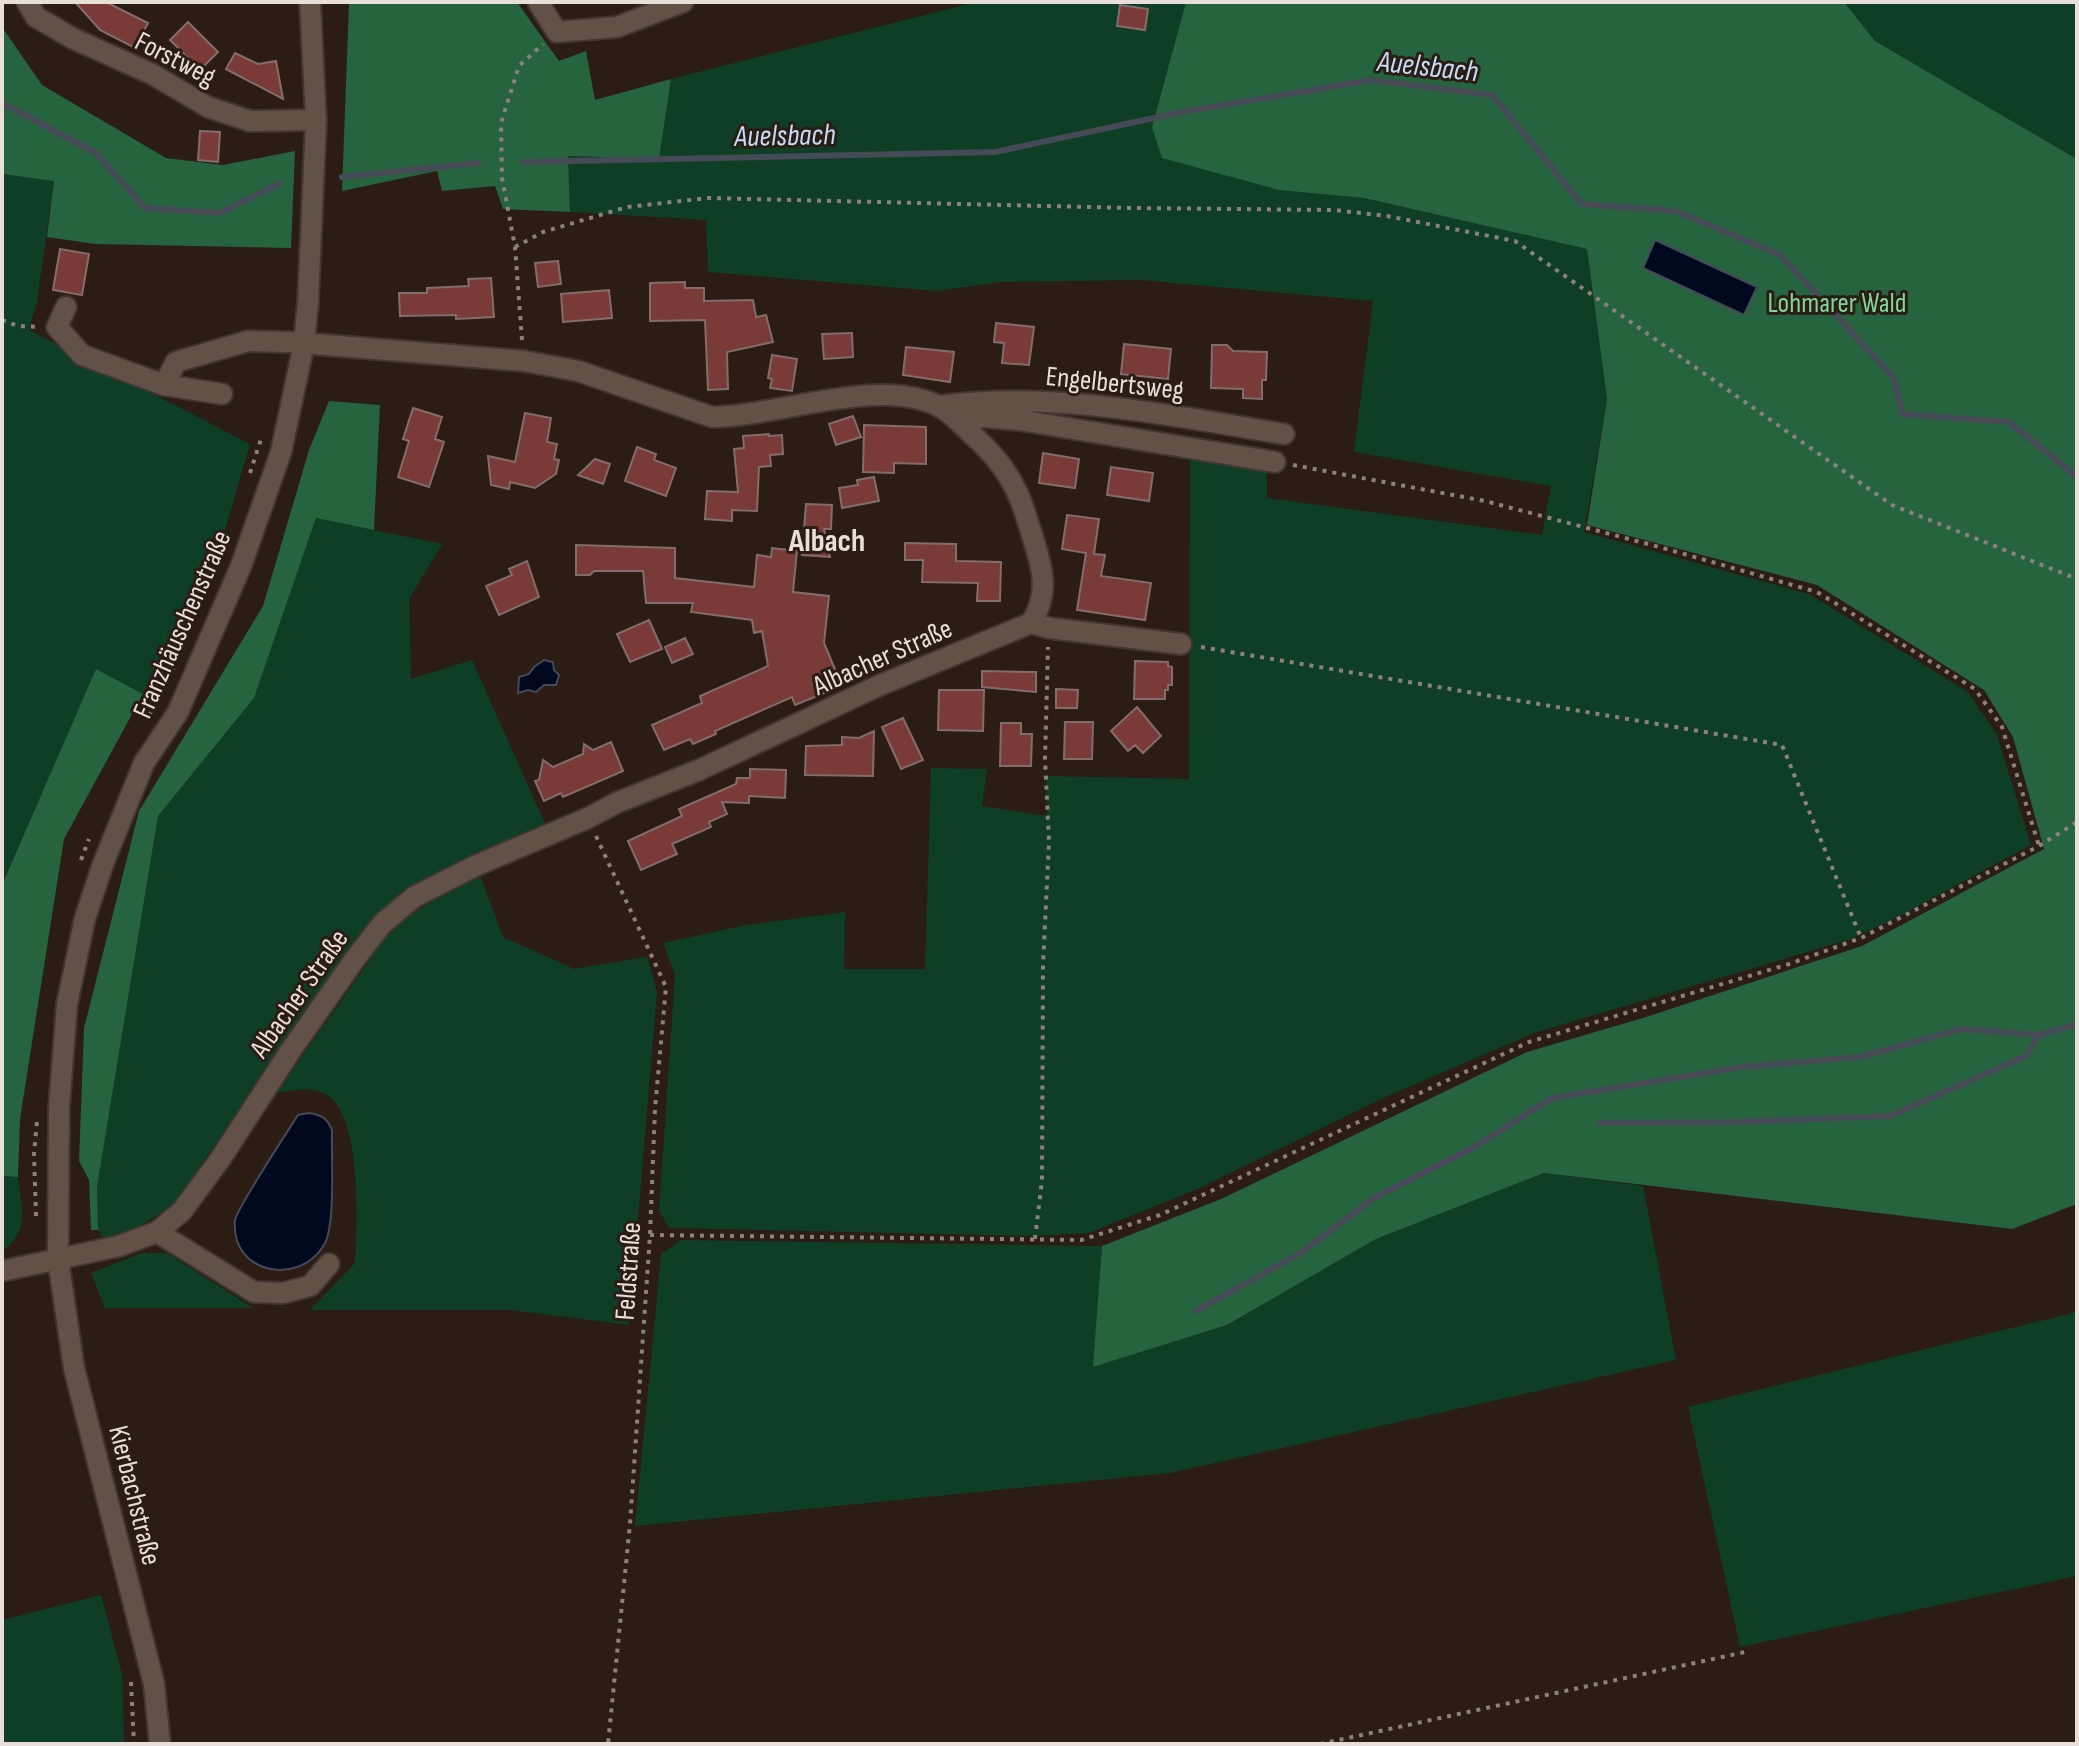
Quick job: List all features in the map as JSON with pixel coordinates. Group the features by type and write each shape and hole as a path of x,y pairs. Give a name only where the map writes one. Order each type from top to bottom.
{"street":[{"name":"Forstweg","path":"27,2 36,17 74,39 152,74 208,107 250,121 316,120"},
{"name":"Franzhäuschenstraße","path":"58,1259 59,1107 67,1004 85,918 144,763 178,712 241,566 281,452 304,344 316,120 310,2"},
{"path":"538,2 557,32 617,27 683,2"},
{"path":"66,307 57,327 82,355 164,385 222,394"},
{"path":"164,385 176,362 248,341 524,361 578,371 712,417 734,417 842,397 907,398 938,406 960,422 1002,464 1020,495 1043,573 1040,626 1181,644"},
{"name":"Engelbertsweg","path":"938,406 982,400 1021,400 1120,407 1284,434"},
{"name":"Engelbertsweg","path":"960,422 984,417 1019,420 1275,462"},
{"name":"Albacher Straße","path":"2,1271 119,1246 157,1232 182,1211 221,1158 291,1050 382,924 414,897 475,866 699,770 878,686 1040,626"},
{"path":"157,1232 254,1292 283,1293 310,1286 329,1264"},
{"name":"Kierbachstraße","path":"58,1259 74,1368 154,1684 160,1744"}],"path":[{"path":"524,361 515,247 502,178 501,123 519,66 557,32"},
{"path":"515,247 543,232 603,213 668,201 708,198 1334,210 1387,216 1515,241 1892,505 2077,579"},
{"path":"2,320 18,326 57,327"},
{"path":"248,478 262,435"},
{"path":"1275,462 1485,501 1817,592 1975,689 2002,727 2039,846"},
{"path":"1035,1239 1042,1180 1043,965 1049,842 1040,626"},
{"path":"1181,644 1782,745 1861,938"},
{"path":"144,727 178,657"},
{"name":"Feldstraße","path":"588,818 666,987 655,1109 650,1235 630,1524 608,1744"},
{"path":"650,1235 1081,1240 1160,1215 1529,1042 1789,964 1861,938 2039,846 2077,822"},
{"path":"80,868 90,838"},
{"path":"36,1216 34,1154 38,1112"},
{"path":"1320,1744 1750,1651"},
{"path":"131,1677 134,1744"}],"green space":[{"path":"349,2 517,2 559,61 586,51 595,100 671,79 659,159 568,156 570,212 503,209 495,186 442,191 437,171 342,191"},
{"path":"976,2 1186,2 1152,127 1279,190 1364,198 1587,249 1607,399 1584,532 1809,594 1968,692 1997,735 2031,845 1888,922 1848,940 1534,1033 1381,1099 1200,1188 1089,1233 1033,1236 669,1228 659,1210 675,975 663,943 746,925 845,912 844,969 925,969 931,768 987,769 982,806 1047,816 1046,776 1189,779 1190,453 1267,470 1267,498 1542,535 1551,486 1354,452 1373,301 1140,280 1000,282 937,291 708,272 706,220 570,212 568,156 659,159 671,79"},
{"name":"Lohmarer Wald","path":"1186,2 1844,2 1875,41 2077,159 2077,1204 2012,1229 1544,1173 1376,1239 1227,1325 1093,1367 1102,1246 1221,1199 1527,1052 1643,1018 1862,946 2044,849 2013,737 1984,690 1817,585 1587,525 1607,399 1587,249 1364,198 1279,190 1162,158 1152,127"},
{"path":"1844,2 2077,2 2077,159 1875,41"},
{"path":"2,27 42,85 166,158 223,165 295,151 291,248 95,244 47,237 54,181 2,174"},
{"path":"2,174 54,181 37,301 29,330 250,444 210,582 143,694 96,670 2,885"},
{"path":"329,401 380,405 374,530 316,518 254,698 158,816 97,1187 98,1230 91,1230 89,1180 79,1161 84,1028 139,811 263,606 309,450"},
{"path":"316,518 442,544 409,599 411,679 472,660 546,826 420,881 371,920 173,1205 138,1227 103,1240 98,1230 97,1187 158,816 254,698"},
{"path":"96,669 143,694 64,839 20,1119 18,1177 2,1176 2,885"},
{"path":"480,875 503,937 574,969 647,957 657,992 629,1325 510,1310 310,1310 355,1263 356,1198 352,1146 337,1105 325,1094 307,1090 276,1093 394,926 442,894"},
{"path":"1544,1173 1643,1186 1676,1360 1170,1473 635,1526 661,1254 681,1240 1102,1246 1094,1367 1227,1325 1376,1239"},
{"path":"2,1176 18,1177 22,1218 17,1235 2,1252"},
{"path":"142,1253 167,1253 253,1308 105,1308 91,1273"},
{"path":"2077,1312 2077,1576 1740,1647 1688,1407"},
{"path":"101,1595 122,1674 124,1744 2,1744 2,1620"}],"water":[{"path":"1655,240 1757,287 1744,315 1643,268"},
{"path":"544,660 553,662 554,670 559,675 556,685 544,685 536,692 528,690 518,693 519,677 529,674"},
{"path":"309,1113 324,1118 332,1130 332,1207 328,1235 313,1258 299,1266 284,1270 268,1268 254,1263 243,1253 236,1238 235,1220 298,1115"}],"building":[{"path":"75,2 106,2 148,23 135,48 100,30"},
{"path":"1120,5 1148,9 1145,30 1117,26"},
{"path":"188,22 218,52 200,70 170,40"},
{"path":"235,53 258,64 276,61 283,99 226,69"},
{"path":"200,131 220,132 218,162 198,160"},
{"path":"60,249 89,254 82,295 53,290"},
{"path":"558,261 561,284 538,287 535,263"},
{"path":"491,278 494,317 456,319 456,315 400,316 399,293 427,293 427,288 469,286 468,279"},
{"path":"685,282 685,288 704,288 704,301 753,300 756,317 766,315 773,342 727,352 728,389 708,390 705,320 650,321 650,283"},
{"path":"609,290 612,318 563,322 561,294"},
{"path":"996,323 1034,327 1029,365 1002,363 1004,343 994,342"},
{"path":"852,333 853,357 824,359 822,334"},
{"path":"1124,344 1171,349 1168,379 1121,374"},
{"path":"1212,345 1227,345 1233,351 1267,352 1262,399 1243,398 1243,389 1211,388"},
{"path":"906,347 954,352 950,382 903,375"},
{"path":"772,355 797,359 792,391 770,388 772,379 768,378"},
{"path":"413,408 442,417 435,439 444,442 429,487 398,477 409,441 403,439"},
{"path":"525,413 551,418 547,442 557,444 554,459 559,460 556,474 535,488 510,482 509,489 491,485 488,456 515,462"},
{"path":"853,416 861,437 836,445 829,424"},
{"path":"864,425 926,427 926,464 894,463 894,473 863,472"},
{"path":"782,435 783,454 770,455 771,466 759,467 757,511 732,510 732,521 705,519 707,491 738,492 734,449 744,448 743,436"},
{"path":"637,447 656,454 654,460 676,468 666,496 625,481"},
{"path":"1043,453 1079,459 1075,488 1039,483"},
{"path":"595,459 610,464 603,484 578,475"},
{"path":"1111,467 1153,473 1149,501 1107,495"},
{"path":"874,477 879,501 842,508 839,488 858,485 857,480"},
{"path":"806,504 832,505 831,529 824,529 830,557 802,555"},
{"path":"1067,515 1099,519 1094,554 1105,555 1101,576 1151,583 1145,620 1077,610 1086,553 1062,549"},
{"path":"905,543 956,544 956,561 1001,562 1000,601 977,601 978,583 922,582 923,560 905,560"},
{"path":"576,545 675,548 675,578 754,587 757,555 771,557 772,548 797,551 793,592 829,596 824,643 842,686 795,705 792,697 693,744 690,739 664,750 652,725 702,703 700,696 768,666 762,631 754,633 752,620 691,612 693,603 646,603 643,571 594,571 590,575 576,575"},
{"path":"527,561 539,597 499,615 486,586 512,575 509,569"},
{"path":"649,620 662,649 630,662 617,634"},
{"path":"685,638 693,654 672,663 665,647"},
{"path":"1135,661 1168,662 1168,666 1172,667 1172,685 1165,690 1165,699 1134,699"},
{"path":"982,671 1036,672 1036,692 982,687"},
{"path":"1056,689 1078,690 1077,708 1056,708"},
{"path":"939,690 984,690 983,731 938,730"},
{"path":"1137,707 1161,736 1143,753 1135,745 1128,751 1111,731"},
{"path":"903,718 923,760 901,769 882,727"},
{"path":"1065,722 1093,722 1092,759 1064,759"},
{"path":"1001,723 1021,723 1021,734 1032,734 1031,766 1000,766"},
{"path":"874,731 873,776 805,775 806,746 842,745 842,737 859,738"},
{"path":"611,742 623,771 563,797 561,793 544,801 535,781 539,780 543,760 553,767 583,754 584,744 593,750"},
{"path":"750,769 786,770 785,798 749,796 749,803 722,802 727,814 709,822 711,827 672,844 677,854 641,870 628,841 682,816 679,809 736,784 737,778 750,778"}],"waterway":[{"name":"Auelsbach","path":"523,162 995,152 1182,112 1371,80 1492,95 1582,204 1676,211 1780,255 1894,378 1902,414 2009,422 2077,477"},
{"name":"Auelsbach","path":"2,103 96,153 145,208 220,213 280,183"},
{"name":"Auelsbach","path":"342,177 478,163"},
{"path":"1196,1311 1302,1252 1374,1198 1471,1149 1552,1098 1743,1067 1860,1057 1961,1029 2039,1035 2077,1024"},
{"path":"1600,1123 1890,1116 2026,1056 2039,1035"}],"district":[{"name":"Albach","path":"827,540"}]}
